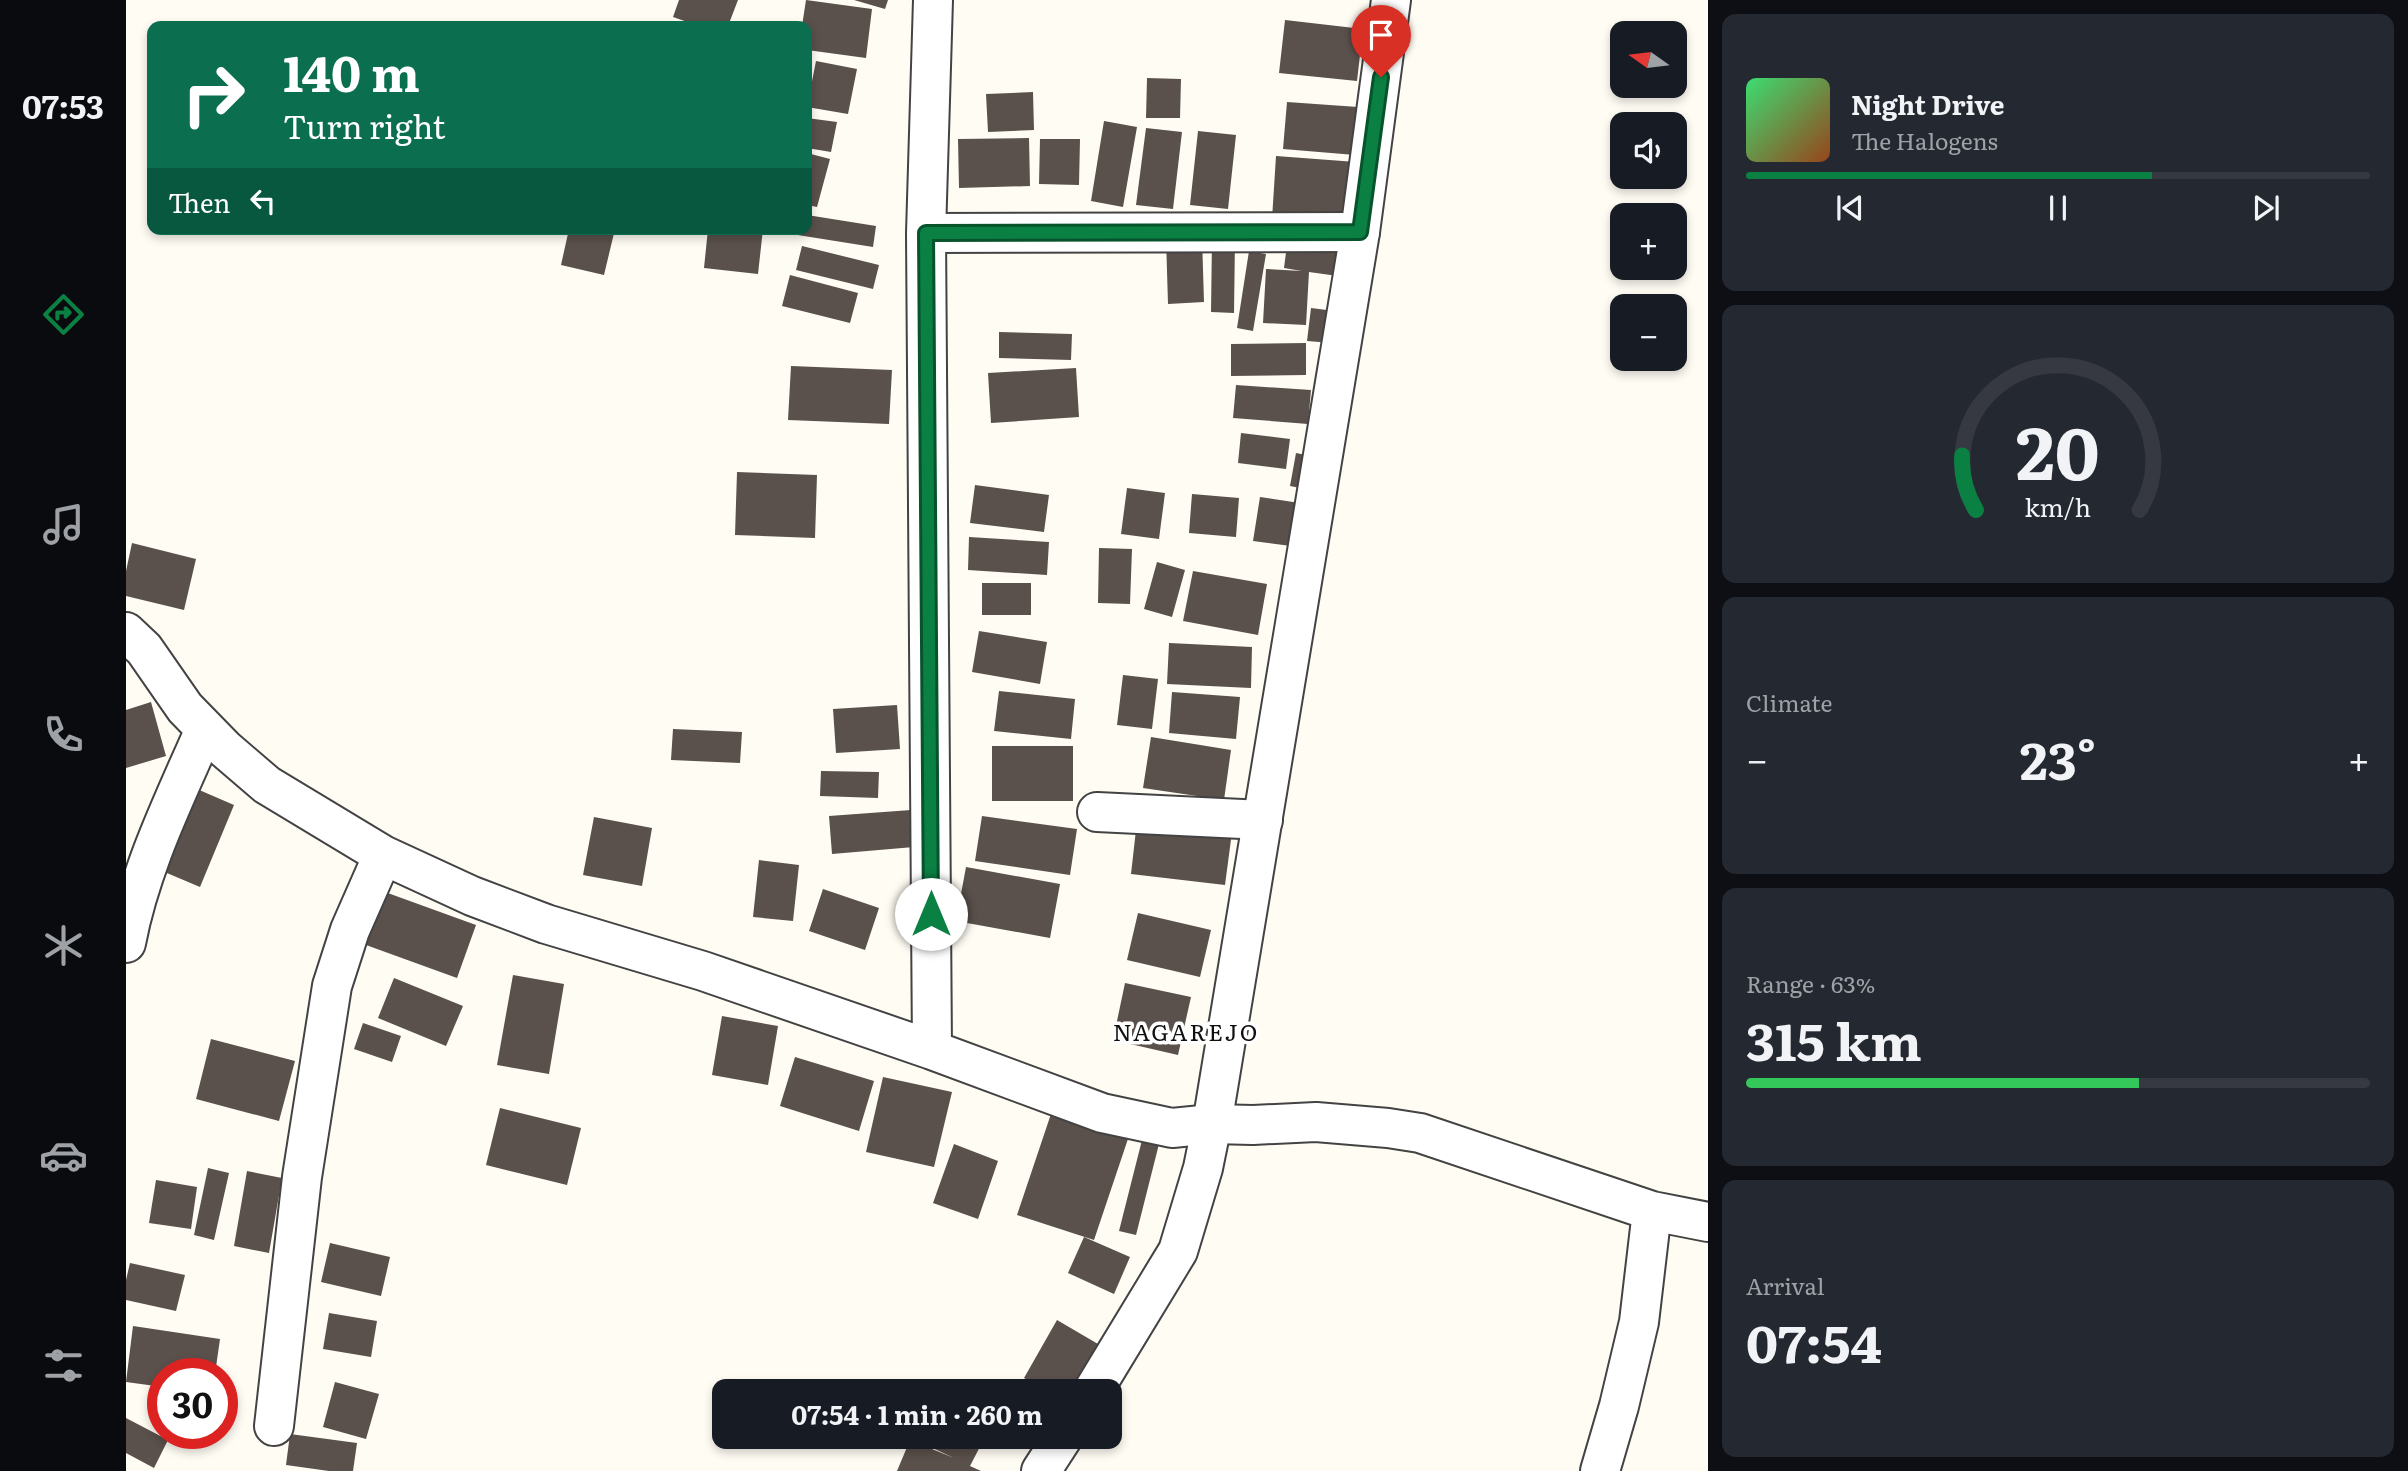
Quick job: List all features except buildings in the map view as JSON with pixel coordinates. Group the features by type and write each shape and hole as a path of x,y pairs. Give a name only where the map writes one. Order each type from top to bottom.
{"street":[{"path":"932,1050 926,233 933,0"},
{"path":"1100,1379 1178,1251 1203,1168 1360,232 1391,0"},
{"path":"926,233 1360,232"},
{"path":"126,632 144,649 185,708 225,749 267,785 383,855 471,896 546,924 703,971 932,1050 1102,1113 1172,1128 1212,1124 1316,1122 1420,1133 1652,1211 1708,1222"},
{"path":"126,943 140,891 166,817 205,729"},
{"path":"1097,812 1263,820"},
{"path":"274,1426 302,1177 330,999 351,930 383,855"},
{"path":"1600,1471 1639,1322 1652,1211"},
{"path":"1041,1471 1055,1449"}],"district":[{"name":"NAGAREJO","path":"1186,1033"}],"route":[{"path":"931,914 926,233 1360,232 1381,77"}]}
